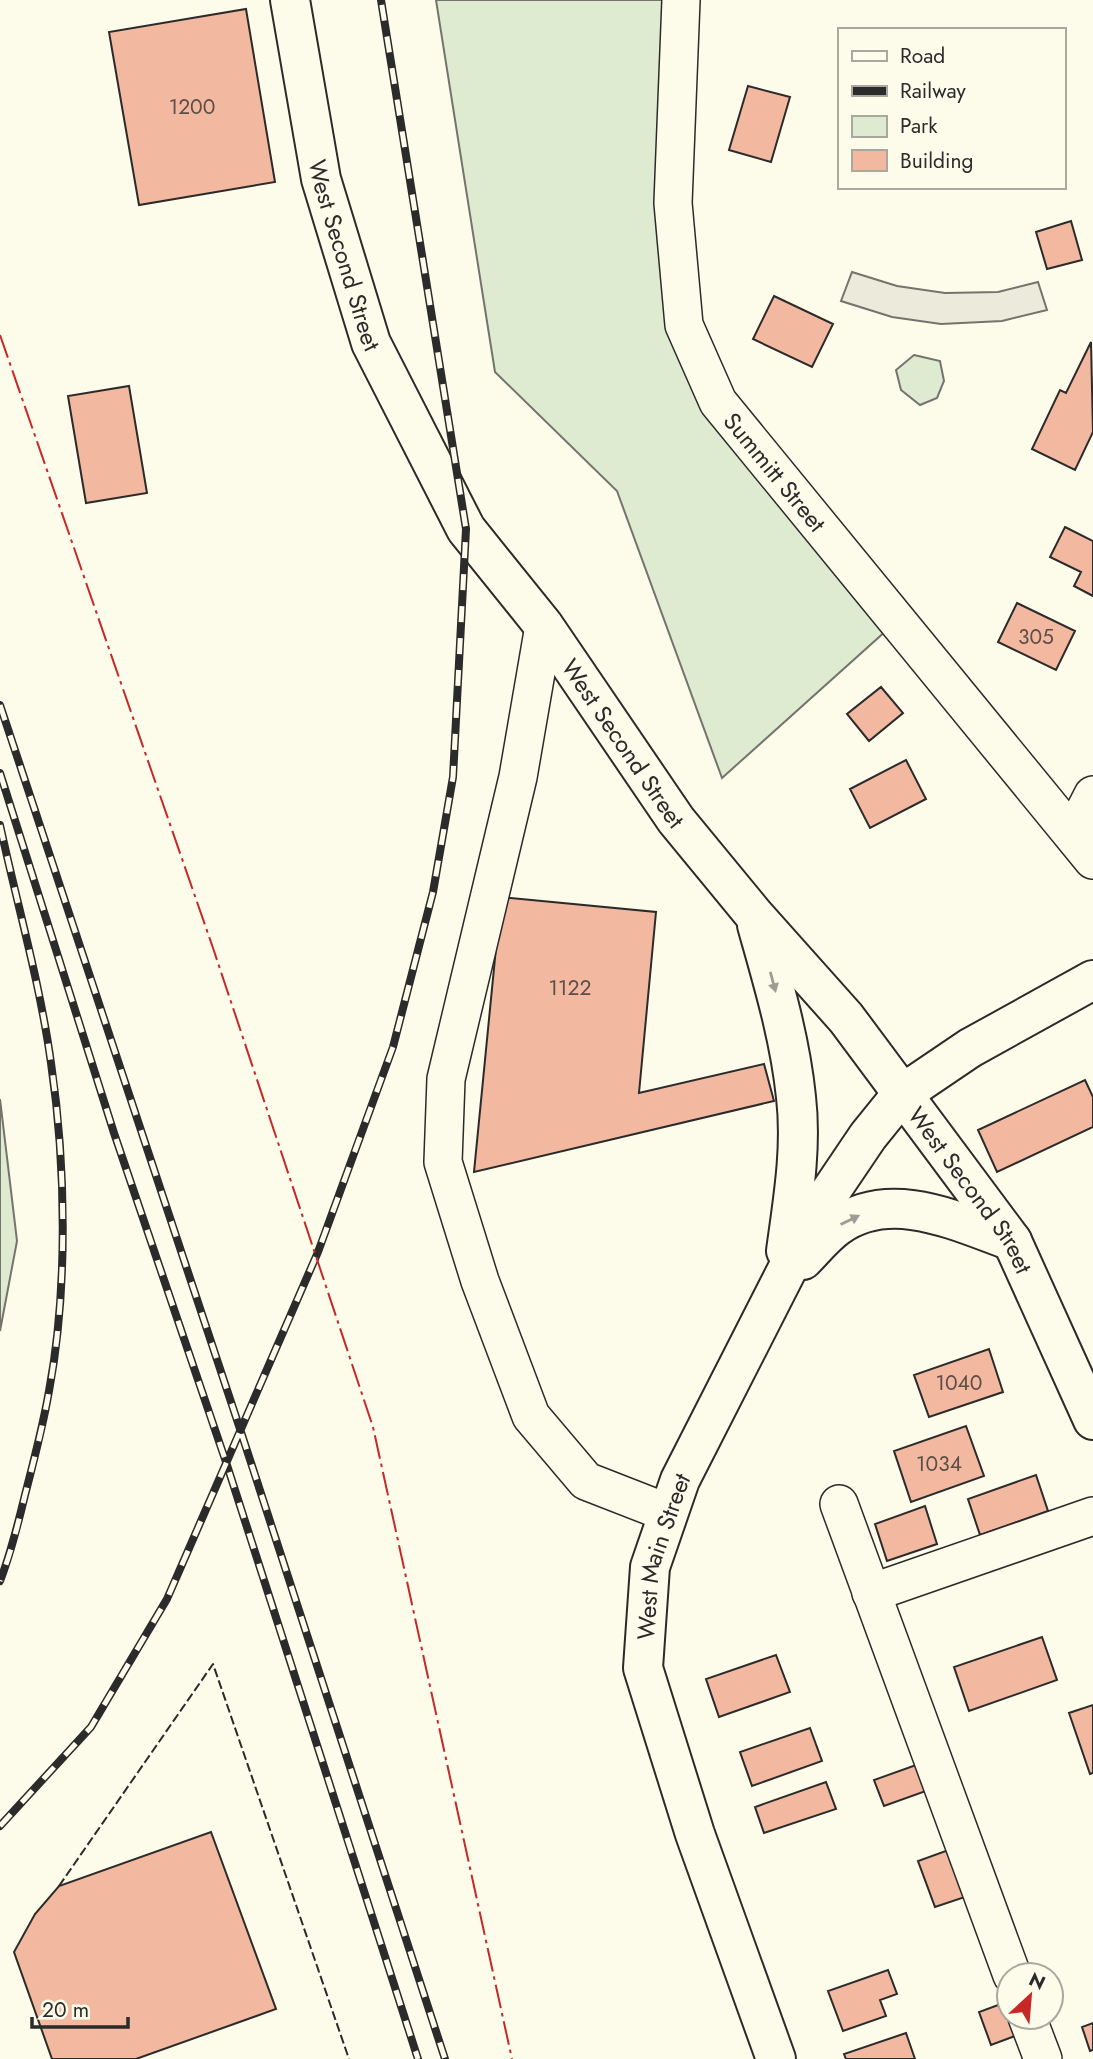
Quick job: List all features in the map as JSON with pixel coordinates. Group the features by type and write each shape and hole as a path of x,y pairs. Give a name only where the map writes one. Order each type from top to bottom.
{"main road":[{"name":"West Second Street","path":"290,0 321,179 371,343 466,529 544,626 677,820 755,916 846,1018 1013,1241 1093,1420"},
{"path":"755,916 787,1035 797,1098 798,1148 781,1281"},
{"name":"West Main Street","path":"776,2059 695,1834 643,1668 650,1567 680,1480 816,1213 868,1136 902,1094 970,1048 1093,980"},
{"path":"781,1281 838,1226 869,1210 907,1208 940,1216 1013,1241"}],"street":[{"name":"Summitt Street","path":"681,0 673,204 684,325 718,402 1083,847"},
{"path":"544,626 517,777 446,1079 443,1162 480,1281 531,1416 586,1481 668,1513"},
{"path":"1083,847 1093,795"},
{"path":"839,1504 1007,1961"},
{"path":"871,1593 1093,1516"},
{"path":"1032,2031 1043,2059"}],"green space":[{"path":"436,0 681,0 684,325 898,620 722,778 617,491 495,372"},
{"path":"914,355 940,361 944,381 937,398 920,405 901,390 896,370"},
{"path":"0,1099 17,1241 0,1331"}],"shaded area":[{"path":"852,272 897,286 945,293 998,292 1038,282 1047,310 1002,321 941,324 892,317 841,301"}],"building":[{"path":"246,9 275,182 139,205 109,32"},
{"path":"748,86 790,97 771,162 729,150"},
{"path":"1071,221 1082,260 1047,269 1036,232"},
{"path":"774,296 833,324 812,367 753,339"},
{"path":"1091,342 1093,432 1075,470 1032,449 1060,390 1066,393"},
{"path":"129,386 147,493 86,503 68,396"},
{"path":"1065,527 1093,541 1093,596 1074,586 1081,572 1050,557"},
{"path":"1017,603 1075,631 1056,670 998,642"},
{"path":"881,687 903,713 869,741 847,714"},
{"path":"906,760 926,799 870,828 850,789"},
{"path":"501,897 656,912 639,1093 764,1064 774,1101 474,1172"},
{"path":"1085,1080 1093,1097 1093,1127 997,1172 978,1130"},
{"path":"989,1349 1003,1392 929,1417 914,1375"},
{"path":"966,1426 984,1476 911,1502 894,1451"},
{"path":"1036,1475 1048,1511 980,1535 968,1499"},
{"path":"925,1506 937,1544 887,1561 875,1524"},
{"path":"1042,1637 1057,1680 969,1711 954,1667"},
{"path":"776,1655 790,1692 719,1717 706,1679"},
{"path":"1093,1705 1093,1773 1090,1774 1069,1713"},
{"path":"810,1728 822,1761 752,1786 740,1752"},
{"path":"916,1765 926,1791 884,1806 874,1780"},
{"path":"826,1782 836,1809 764,1833 755,1807"},
{"path":"211,1832 276,2009 136,2059 52,2059 14,1952 35,1914 59,1886"},
{"path":"954,1848 971,1895 935,1907 918,1861"},
{"path":"888,1970 897,1994 880,2000 886,2016 843,2031 828,1991"},
{"path":"995,2006 995,2031 1023,2033 991,2045 979,2012"},
{"path":"1093,2023 1093,2050 1090,2051 1082,2027"},
{"path":"906,2033 915,2059 846,2059 844,2054"}],"railway":[{"path":"0,1826 91,1727 167,1599 318,1252 393,1047 433,892 453,777 466,529 381,0"},
{"path":"0,705 445,2059"},
{"path":"0,773 114,1133 226,1462 418,2059"},
{"path":"0,825 35,973 46,1033 60,1143 63,1227 59,1311 49,1391 17,1528 0,1581"}],"fence":[{"path":"59,1886 213,1664 349,2059"}],"power":[{"path":"0,335 213,948 373,1427 512,2059"}]}
